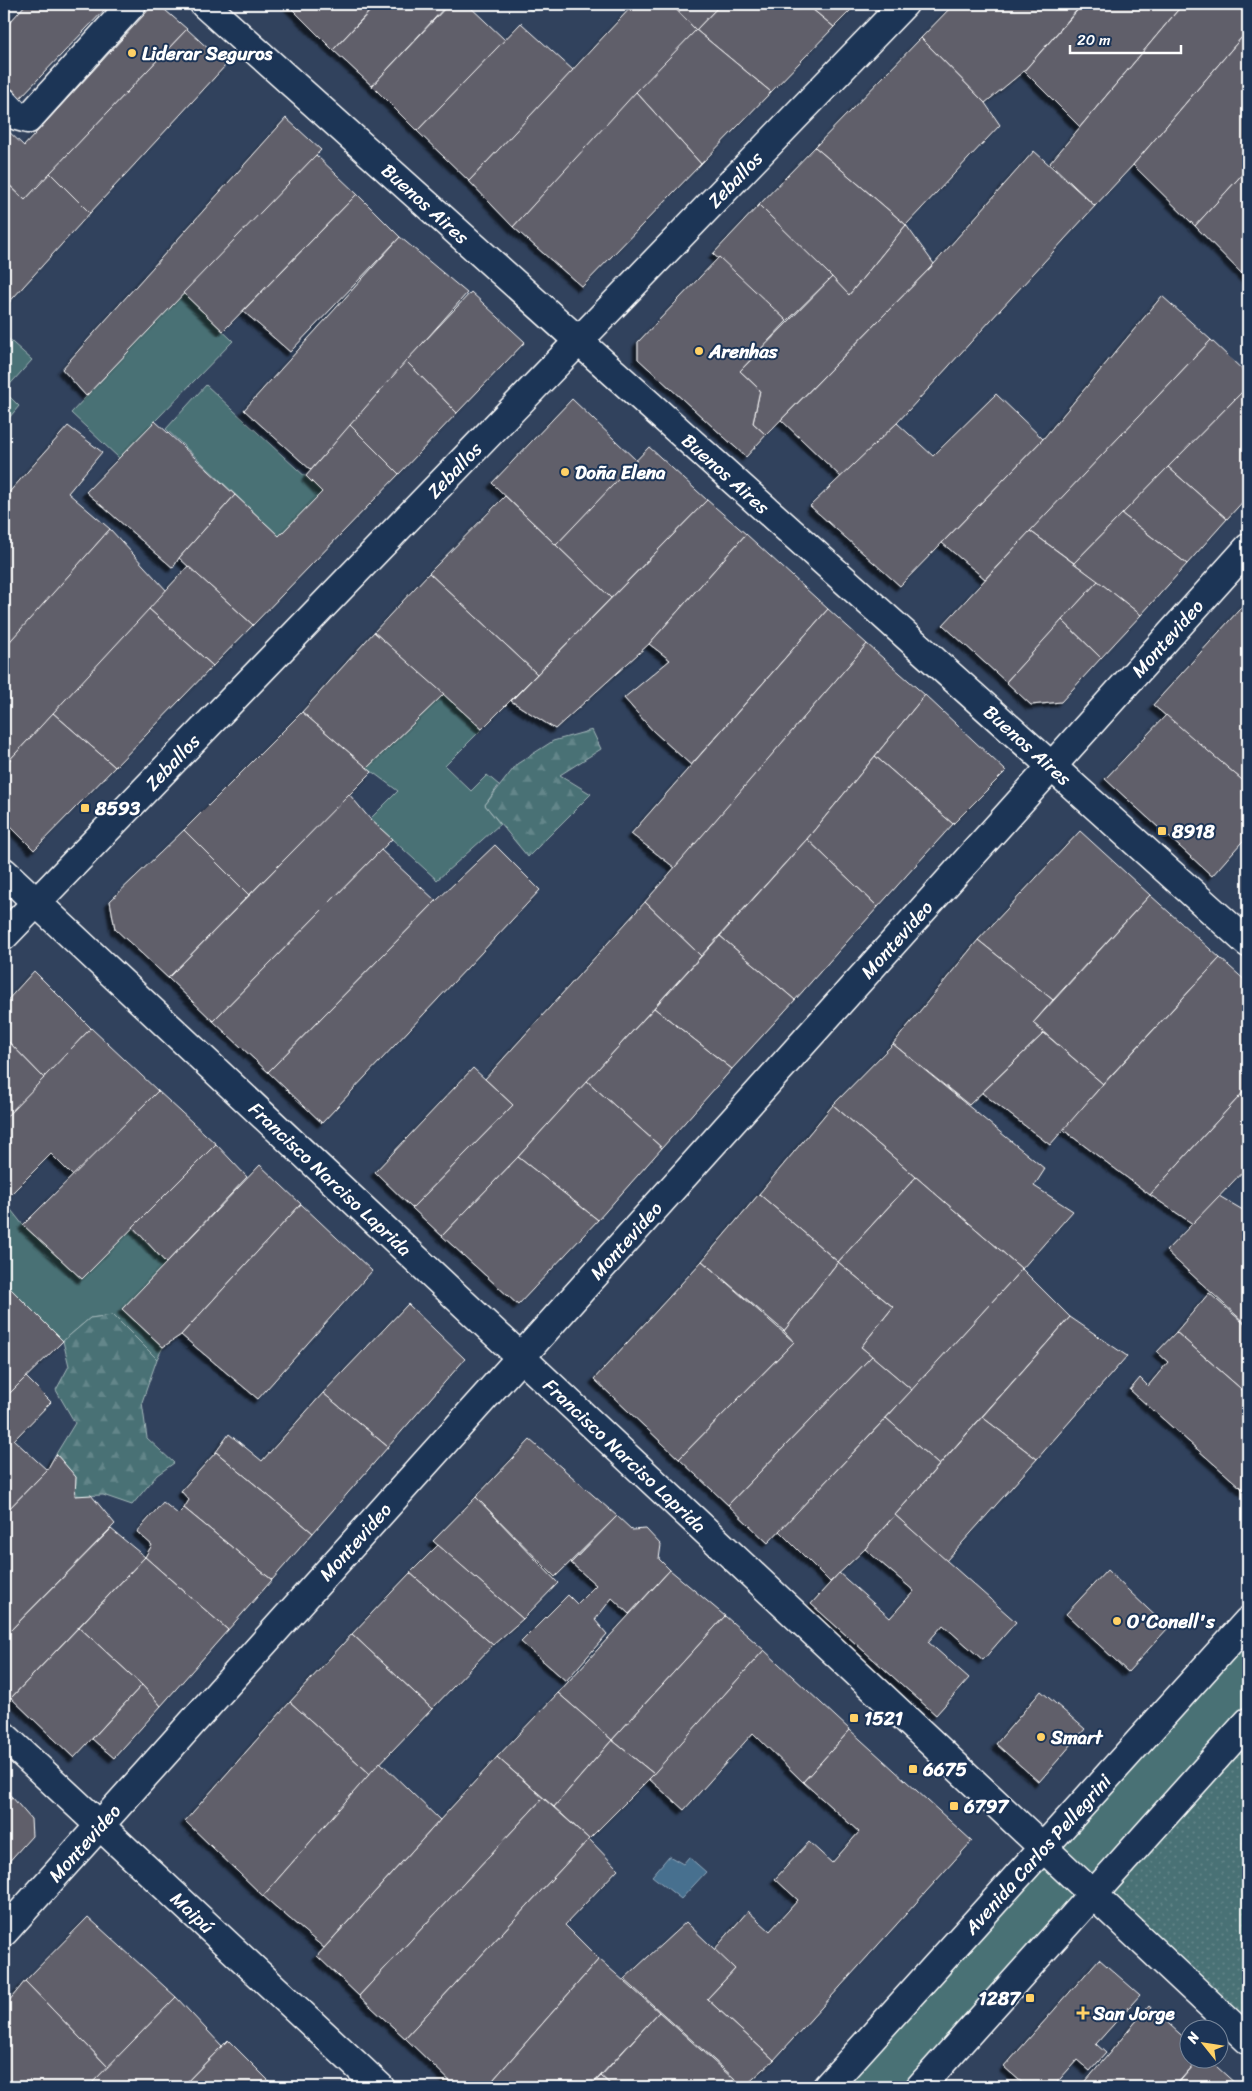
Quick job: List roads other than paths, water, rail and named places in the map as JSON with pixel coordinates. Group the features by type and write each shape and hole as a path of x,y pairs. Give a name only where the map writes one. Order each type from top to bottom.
{"street":[{"path":"4,102 17,116 28,119 132,4"},
{"name":"Buenos Aires","path":"204,4 1248,943"},
{"name":"Zeballos","path":"4,936 904,4"},
{"name":"Montevideo","path":"4,1932 1248,548"},
{"name":"Francisco Narciso Laprida","path":"4,872 1248,2040"},
{"name":"Avenida Carlos Pellegrini","path":"827,2087 1248,1622"},
{"path":"920,2087 1248,1722"},
{"name":"Maipú","path":"4,1736 380,2087"}],"water":[{"path":"669,1856 683,1864 689,1857 706,1872 681,1899 652,1876"}],"place":[{"name":"Liderar Seguros","path":"132,53"},
{"name":"Arenhas","path":"699,351"},
{"name":"Doña Elena","path":"565,472"},
{"name":"8593","path":"85,808"},
{"name":"8918","path":"1162,831"},
{"name":"O'Conell's","path":"1117,1621"},
{"name":"1521","path":"854,1718"},
{"name":"Smart","path":"1041,1737"},
{"name":"6675","path":"913,1769"},
{"name":"6797","path":"954,1806"},
{"name":"1287","path":"1030,1998"},
{"name":"San Jorge","path":"1083,2013"}]}
